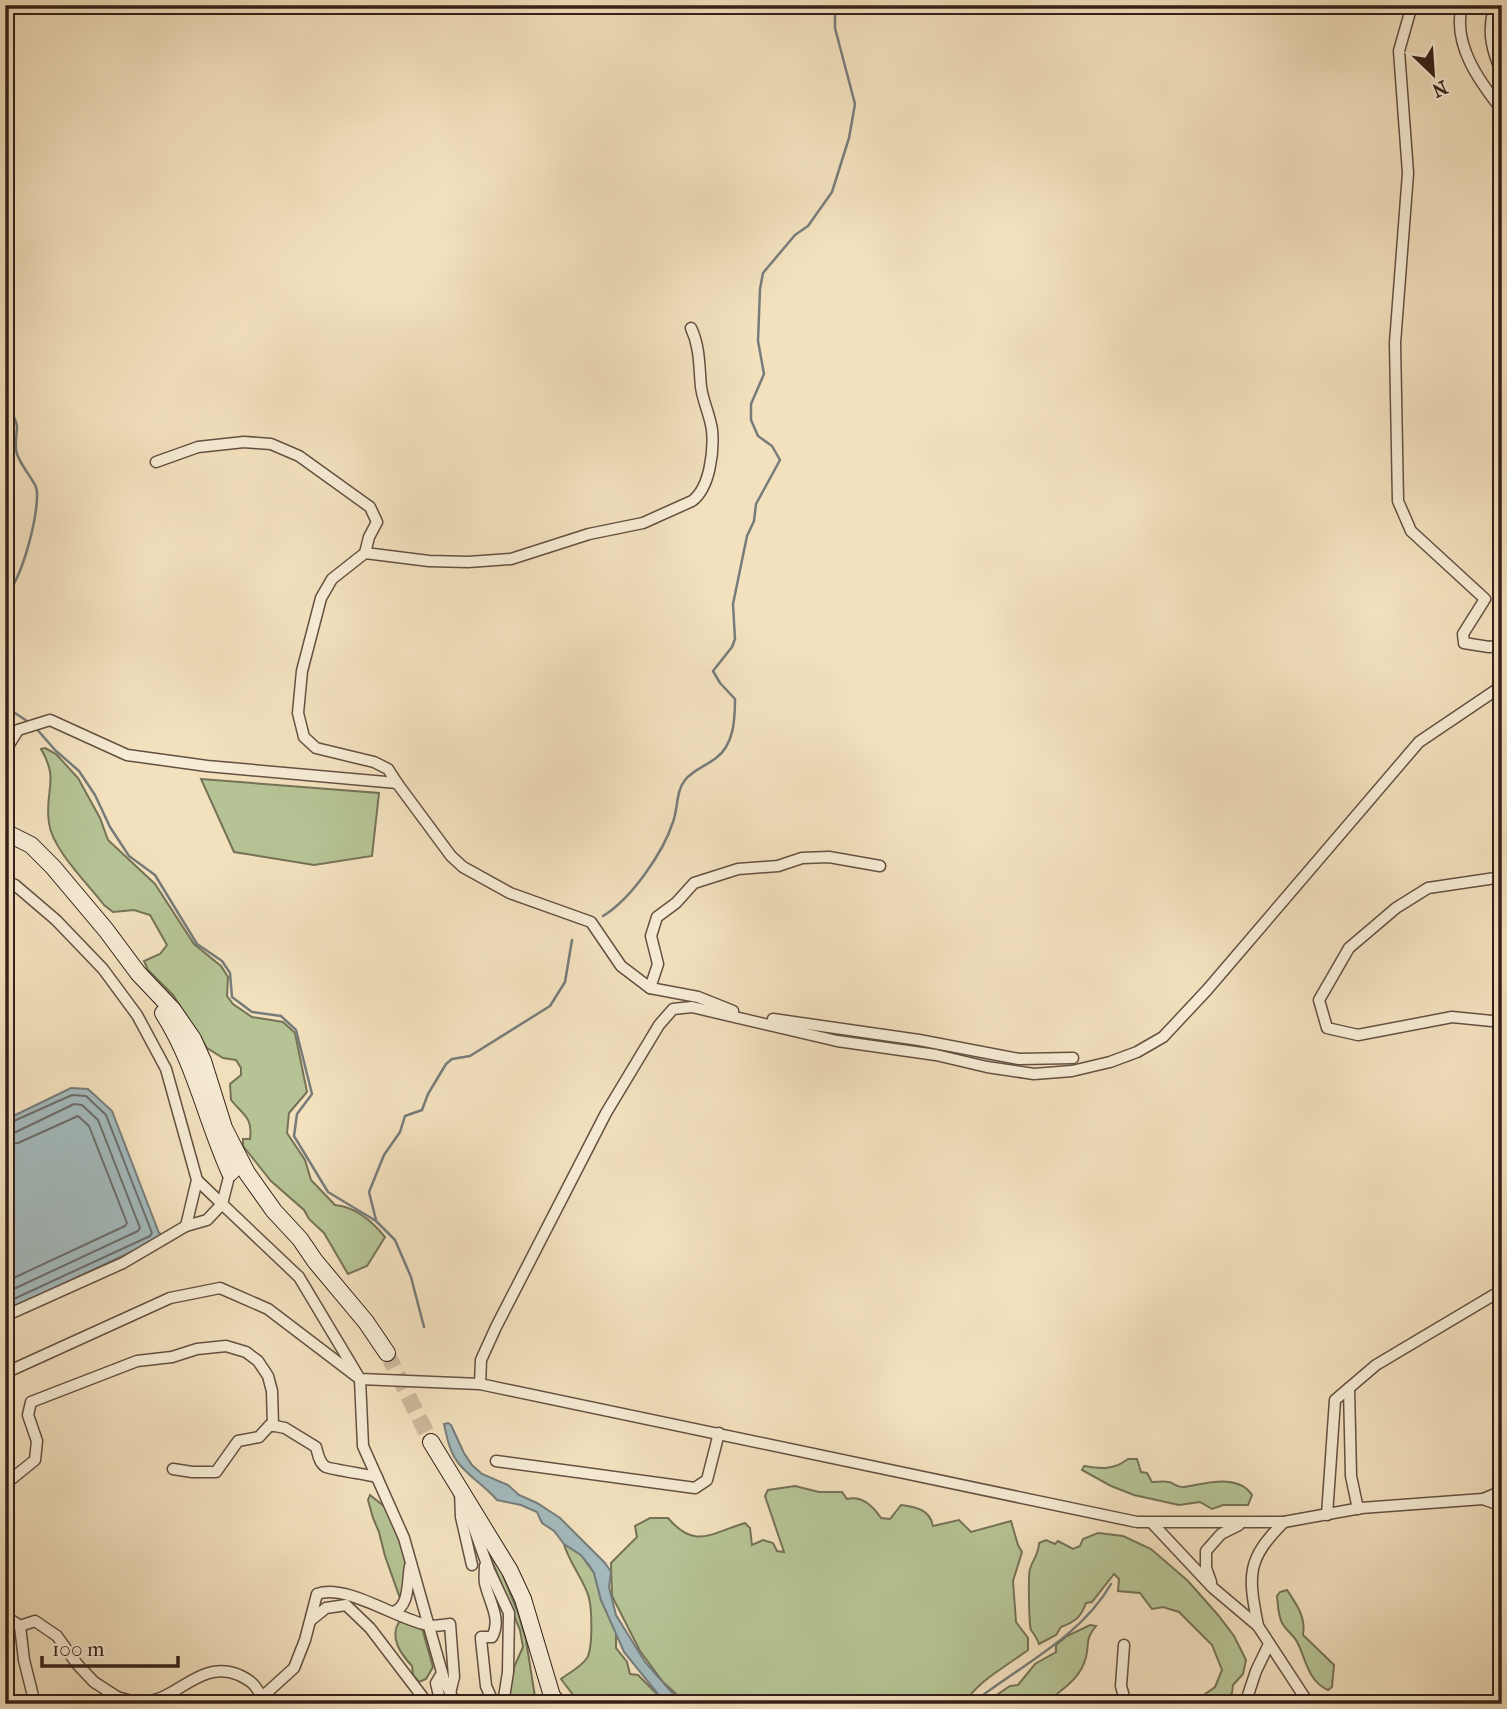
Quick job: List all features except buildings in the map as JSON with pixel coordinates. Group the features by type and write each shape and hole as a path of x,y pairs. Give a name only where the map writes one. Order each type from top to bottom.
{"street":[{"path":"1412,5 1399,51 1408,173 1395,343 1398,501 1411,531 1485,599 1463,635 1464,643 1489,647 1502,645"},
{"path":"1462,5 1460,15 1466,57 1482,86 1502,110"},
{"path":"1501,5 1494,8 1489,26 1495,58 1502,74"},
{"path":"365,553 429,561 511,559 589,534 642,523 692,501 699,496 708,481 712,430 702,390 697,342 691,328"},
{"path":"156,462 198,447 244,442 271,444 299,456 370,507 377,522 365,553 332,579 321,598 302,671 298,713 304,737 316,748 374,762 388,769 451,856 463,867 510,893 591,922 621,966 650,988 698,997 730,1010 807,1026 919,1040 1019,1059 1073,1058"},
{"path":"480,1384 481,1360 557,1208 606,1113 659,1025 673,1009 692,1007 837,1041 936,1055 1034,1074 1072,1071 1137,1052 1163,1037 1207,990 1419,742 1502,686"},
{"path":"5,751 18,730 50,720 127,755 220,767 397,783"},
{"path":"5,832 31,845 53,867 138,973 163,996 193,1039 203,1061 235,1168 261,1192 300,1239 366,1322 387,1353"},
{"path":"650,988 658,964 651,936 657,917 694,883 738,869 778,866 802,858 829,857 880,866"},
{"path":"1502,877 1428,888 1396,908 1349,948 1319,1000 1327,1028 1358,1035 1452,1017 1502,1022"},
{"path":"5,880 15,885 56,920 103,970 137,1014 166,1069 197,1180 186,1226"},
{"path":"5,1317 122,1263 186,1226 207,1220 222,1204 235,1168"},
{"path":"197,1180 299,1278 359,1379 363,1446 404,1538 438,1654 448,1672"},
{"path":"5,1373 170,1298 220,1288 268,1309 359,1379 480,1384 1153,1524 1284,1522 1358,1509 1483,1499 1502,1492"},
{"path":"1327,1515 1335,1401 1376,1365 1502,1290"},
{"path":"5,1502 9,1481 35,1460 37,1441 28,1415 31,1402 136,1362 226,1346 246,1352 258,1360 268,1376 272,1391 273,1426"},
{"path":"1349,1388 1351,1476 1358,1509"},
{"path":"173,1469 216,1472 238,1441 259,1437 270,1425 285,1429 316,1447 319,1460 327,1468 377,1477"},
{"path":"496,1461 695,1488 707,1480 719,1433"},
{"path":"431,1442 510,1571 523,1599 552,1696 559,1704"},
{"path":"460,1488 485,1560 509,1612 508,1672 503,1704"},
{"path":"460,1488 461,1517 472,1565"},
{"path":"1483,1499 1502,1506"},
{"path":"1213,1588 1206,1568 1206,1551 1221,1534 1243,1522"},
{"path":"1258,1626 1252,1595 1255,1558 1263,1543 1284,1522"},
{"path":"1153,1524 1213,1588 1258,1626 1309,1704"},
{"path":"485,1560 485,1581 496,1618 492,1637 481,1637 486,1686 494,1704"},
{"path":"393,1612 400,1610 405,1604 411,1564"},
{"path":"20,1626 35,1621 57,1636 94,1682 124,1701 141,1703 157,1699 208,1672 227,1670 253,1681 261,1700 295,1668 317,1594 327,1590 429,1626 450,1624 452,1652 448,1672 450,1693 456,1704"},
{"path":"311,1620 326,1608 346,1605 370,1628 429,1704"},
{"path":"5,1616 20,1626 24,1660 35,1704"},
{"path":"1245,1704 1269,1644"},
{"path":"1124,1645 1121,1686 1126,1704"},
{"path":"438,1654 452,1652"},
{"path":"440,1704 436,1683 448,1672"}],"green space":[{"path":"45,748 56,754 78,778 100,818 108,840 155,884 194,944 221,966 228,977 227,996 233,1004 252,1017 283,1022 295,1033 307,1092 289,1113 287,1133 305,1160 311,1180 335,1205 363,1216 385,1237 367,1266 348,1274 324,1233 309,1219 304,1210 271,1181 243,1146 243,1139 250,1139 250,1126 231,1100 230,1084 241,1075 241,1068 236,1060 223,1058 207,1048 173,995 148,970 144,961 160,954 167,945 150,915 134,910 113,912 80,877 57,844 49,823 51,778 41,749"},
{"path":"201,779 379,793 372,856 314,865 234,852"},
{"path":"1128,1459 1137,1459 1141,1472 1147,1473 1152,1482 1169,1482 1182,1487 1230,1482 1246,1488 1252,1495 1248,1505 1223,1505 1212,1509 1200,1502 1179,1505 1134,1495 1082,1470 1084,1466 1112,1467"},
{"path":"795,1486 819,1492 842,1492 847,1499 867,1502 881,1518 890,1519 901,1505 922,1510 929,1516 933,1526 959,1520 971,1532 1011,1521 1022,1552 1013,1581 1016,1622 1028,1638 1028,1650 984,1681 964,1704 687,1704 663,1682 640,1651 612,1596 611,1563 637,1537 635,1526 650,1518 668,1518 687,1534 695,1536 713,1534 745,1523 750,1528 752,1545 763,1540 773,1543 777,1551 784,1552 765,1496 768,1490"},
{"path":"370,1495 392,1516 408,1561 401,1601 373,1518 368,1500"},
{"path":"1098,1533 1123,1536 1151,1549 1188,1581 1234,1636 1246,1660 1243,1674 1222,1704 1191,1704 1215,1687 1222,1670 1212,1645 1179,1612 1163,1607 1152,1609 1140,1593 1118,1591 1119,1579 1114,1574 1092,1602 1086,1603 1077,1618 1061,1627 1056,1635 1039,1644 1031,1630 1029,1590 1030,1569 1039,1543 1046,1540 1055,1544 1058,1541 1073,1549 1080,1546 1083,1539"},
{"path":"484,1541 502,1573 518,1613 526,1640 535,1697 542,1704 508,1704 514,1667 523,1647 520,1630"},
{"path":"564,1544 581,1555 594,1573 601,1600 616,1632 616,1648 627,1662 630,1674 638,1675 667,1704 580,1704 561,1679 587,1658 591,1629 587,1592"},
{"path":"1287,1590 1302,1617 1303,1635 1334,1665 1332,1687 1328,1690 1311,1675 1296,1640 1281,1620 1277,1596"},
{"path":"407,1620 422,1628 433,1667 426,1679 419,1682 396,1640 399,1622"},
{"path":"1090,1625 1096,1626 1089,1639 1084,1664 1071,1682 1049,1700 1057,1704 983,1704 1010,1686 1018,1685 1035,1664 1056,1652 1056,1645 1067,1636"}],"water":[{"path":"71,1088 88,1089 112,1111 159,1233 165,1236 5,1311 5,1120"},
{"path":"448,1423 472,1465 482,1474 508,1485 519,1495 560,1518 605,1563 611,1572 609,1587 616,1615 645,1662 682,1704 666,1704 624,1652 601,1600 594,1573 581,1555 564,1544 554,1531 542,1523 537,1512 521,1505 497,1500 464,1470 449,1446 444,1424"}],"waterway":[{"path":"603,916 635,887 654,861 673,822 680,789 685,780 722,753 730,739 735,699 713,671 735,639 733,604 747,536 754,521 756,504 780,460 772,446 758,436 751,420 751,404 764,374 758,341 760,289 763,273 795,235 808,226 832,192 849,138 855,104 835,28 835,5"},
{"path":"5,184 5,189"},
{"path":"5,402 17,426 17,454 36,487 37,496 29,544 17,577 5,596"},
{"path":"5,703 30,723"},
{"path":"35,727 55,750 79,771 129,856 155,875 197,944 222,961 230,973 232,997 252,1012 281,1016 296,1030 312,1094 297,1114 294,1136 328,1192 376,1221 395,1240 411,1277 424,1327"},
{"path":"376,1220 369,1192 384,1155 400,1132 405,1116 422,1110 428,1094 446,1064 452,1059 470,1056 550,1006 565,982 572,940"},
{"path":"971,1704 1066,1636 1098,1603 1111,1584"}],"tunnel":[{"path":"387,1353 431,1442"}]}
